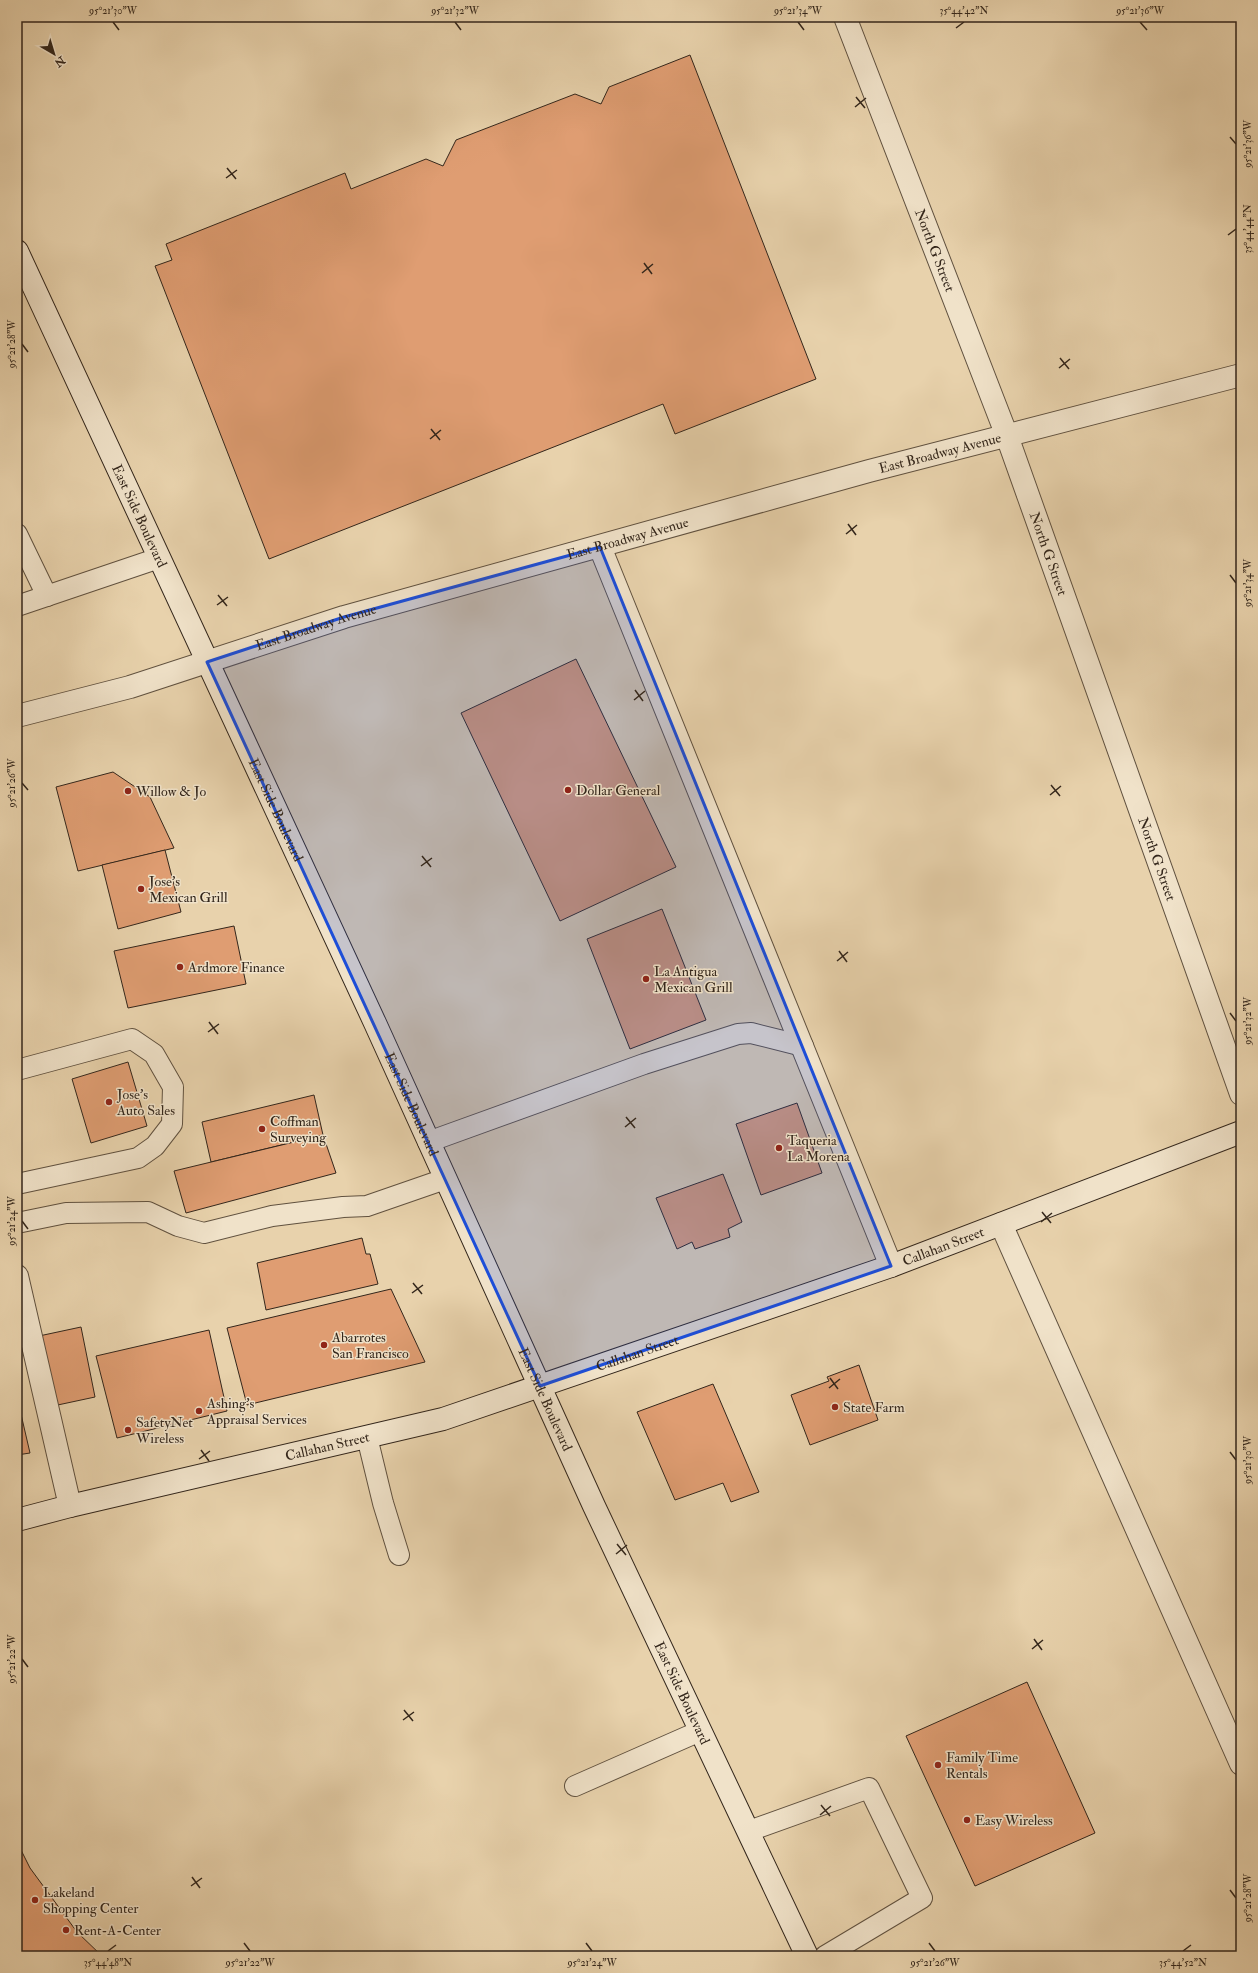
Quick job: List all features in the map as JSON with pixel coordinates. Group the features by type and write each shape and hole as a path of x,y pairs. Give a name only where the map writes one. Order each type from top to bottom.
{"street":[{"name":"North G Street","path":"845,17 1007,436 1241,1094"},
{"name":"East Side Boulevard","path":"17,251 372,1016 594,1506 807,1956"},
{"name":"East Broadway Avenue","path":"17,716 130,687 344,617 869,471 1241,375"},
{"path":"600,547 891,1266"},
{"name":"Callahan Street","path":"17,1520 70,1506 443,1420 891,1266 1241,1132"},
{"path":"1001,1224 1241,1764"},
{"path":"17,1276 70,1506"}],"lane":[{"path":"17,534 47,596"},
{"path":"17,606 159,558"},
{"path":"428,1142 644,1064 738,1034 751,1033 802,1046"},
{"path":"17,1070 132,1039 154,1054 173,1087 172,1124 155,1146 138,1158 17,1184"},
{"path":"17,1223 66,1213 148,1212 178,1226 204,1233 272,1216 343,1207 367,1206 445,1179"},
{"path":"367,1437 383,1503 399,1555"},
{"path":"576,1786 700,1731"},
{"path":"749,1831 869,1788 922,1898 825,1956"}],"highlighted area":[{"path":"600,547 891,1266 540,1386 207,662 344,617"}],"building":[{"path":"690,55 816,379 675,434 663,404 269,559 155,266 172,260 166,244 345,173 351,189 426,159 443,166 456,140 575,94 601,104 609,87"},
{"name":"Dollar General","path":"576,659 676,867 560,921 461,713"},
{"path":"113,772 150,797 174,848 78,871 56,787"},
{"name":"Jose's Mexican Grill","path":"165,850 181,912 118,929 102,865"},
{"name":"La Antigua Mexican Grill","path":"662,909 706,1020 630,1049 587,939"},
{"name":"Ardmore Finance","path":"234,926 246,984 128,1008 114,951"},
{"name":"Jose's Auto Sales","path":"128,1062 147,1126 91,1143 72,1079"},
{"name":"Coffman Surveying","path":"314,1095 323,1135 211,1162 202,1122"},
{"name":"Taqueria La Morena","path":"797,1103 822,1173 761,1195 736,1124"},
{"path":"323,1135 336,1173 186,1213 174,1171"},
{"path":"723,1174 742,1222 728,1229 730,1237 695,1249 692,1242 677,1249 656,1198"},
{"path":"362,1238 366,1254 370,1254 378,1284 266,1310 257,1263"},
{"name":"Abarrotes San Francisco","path":"391,1289 425,1362 247,1405 227,1328"},
{"path":"81,1327 95,1397 53,1406 39,1336"},
{"path":"209,1330 227,1411 117,1438 96,1356"},
{"name":"State Farm","path":"859,1365 878,1420 810,1445 791,1395 829,1381 827,1377"},
{"path":"713,1384 759,1492 731,1502 723,1483 675,1500 637,1412"},
{"path":"17,1397 30,1453 17,1455"},
{"path":"1027,1682 1095,1833 975,1886 906,1736"},
{"name":"Lakeland Shopping Center","path":"17,1842 30,1868 77,1932 102,1956 17,1956"}],"place":[{"name":"Dollar General","path":"568,790"},
{"name":"Willow & Jo","path":"128,791"},
{"name":"Jose's Mexican Grill","path":"141,889"},
{"name":"Ardmore Finance","path":"180,967"},
{"name":"La Antigua Mexican Grill","path":"646,979"},
{"name":"Jose's Auto Sales","path":"109,1102"},
{"name":"Coffman Surveying","path":"262,1129"},
{"name":"Taqueria La Morena","path":"779,1148"},
{"name":"Abarrotes San Francisco","path":"324,1345"},
{"name":"State Farm","path":"835,1407"},
{"name":"Ashing's Appraisal Services","path":"199,1411"},
{"name":"SafetyNet Wireless","path":"128,1430"},
{"name":"Family Time Rentals","path":"938,1765"},
{"name":"Easy Wireless","path":"967,1820"},
{"name":"Lakeland Shopping Center","path":"35,1900"},
{"name":"Rent-A-Center","path":"66,1930"}]}
